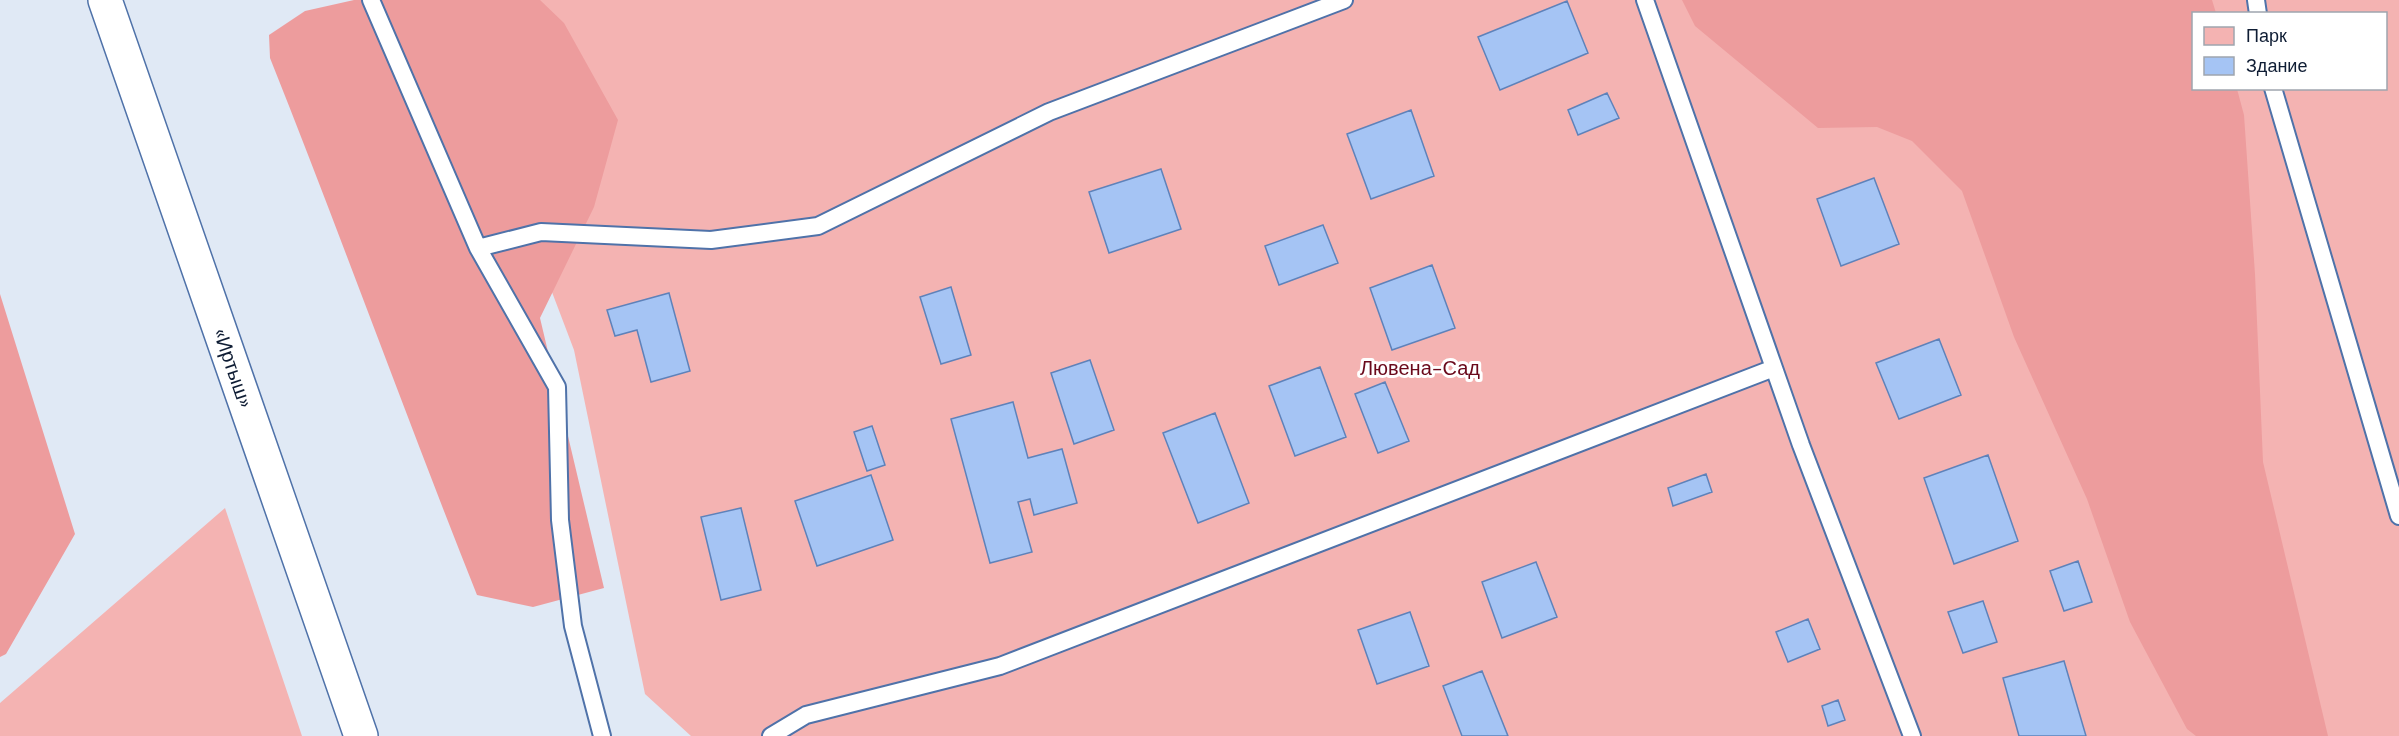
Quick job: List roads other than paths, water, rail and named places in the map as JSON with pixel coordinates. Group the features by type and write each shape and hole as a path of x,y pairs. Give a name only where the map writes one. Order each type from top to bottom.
{"highway":[{"name":"«Иртыш»","path":"105,0 361,736"}],"lane":[{"path":"371,0 478,248 557,387 560,520 573,627 602,736"},
{"path":"478,248 541,232 711,240 818,226 1049,112 1344,0"},
{"path":"1645,0 1774,368 1912,736"},
{"path":"2274,90 2399,516"},
{"path":"771,736 806,715 1000,666 1774,368"}],"park label":[{"name":"Лювена-Сад","path":"1420,368"}]}
